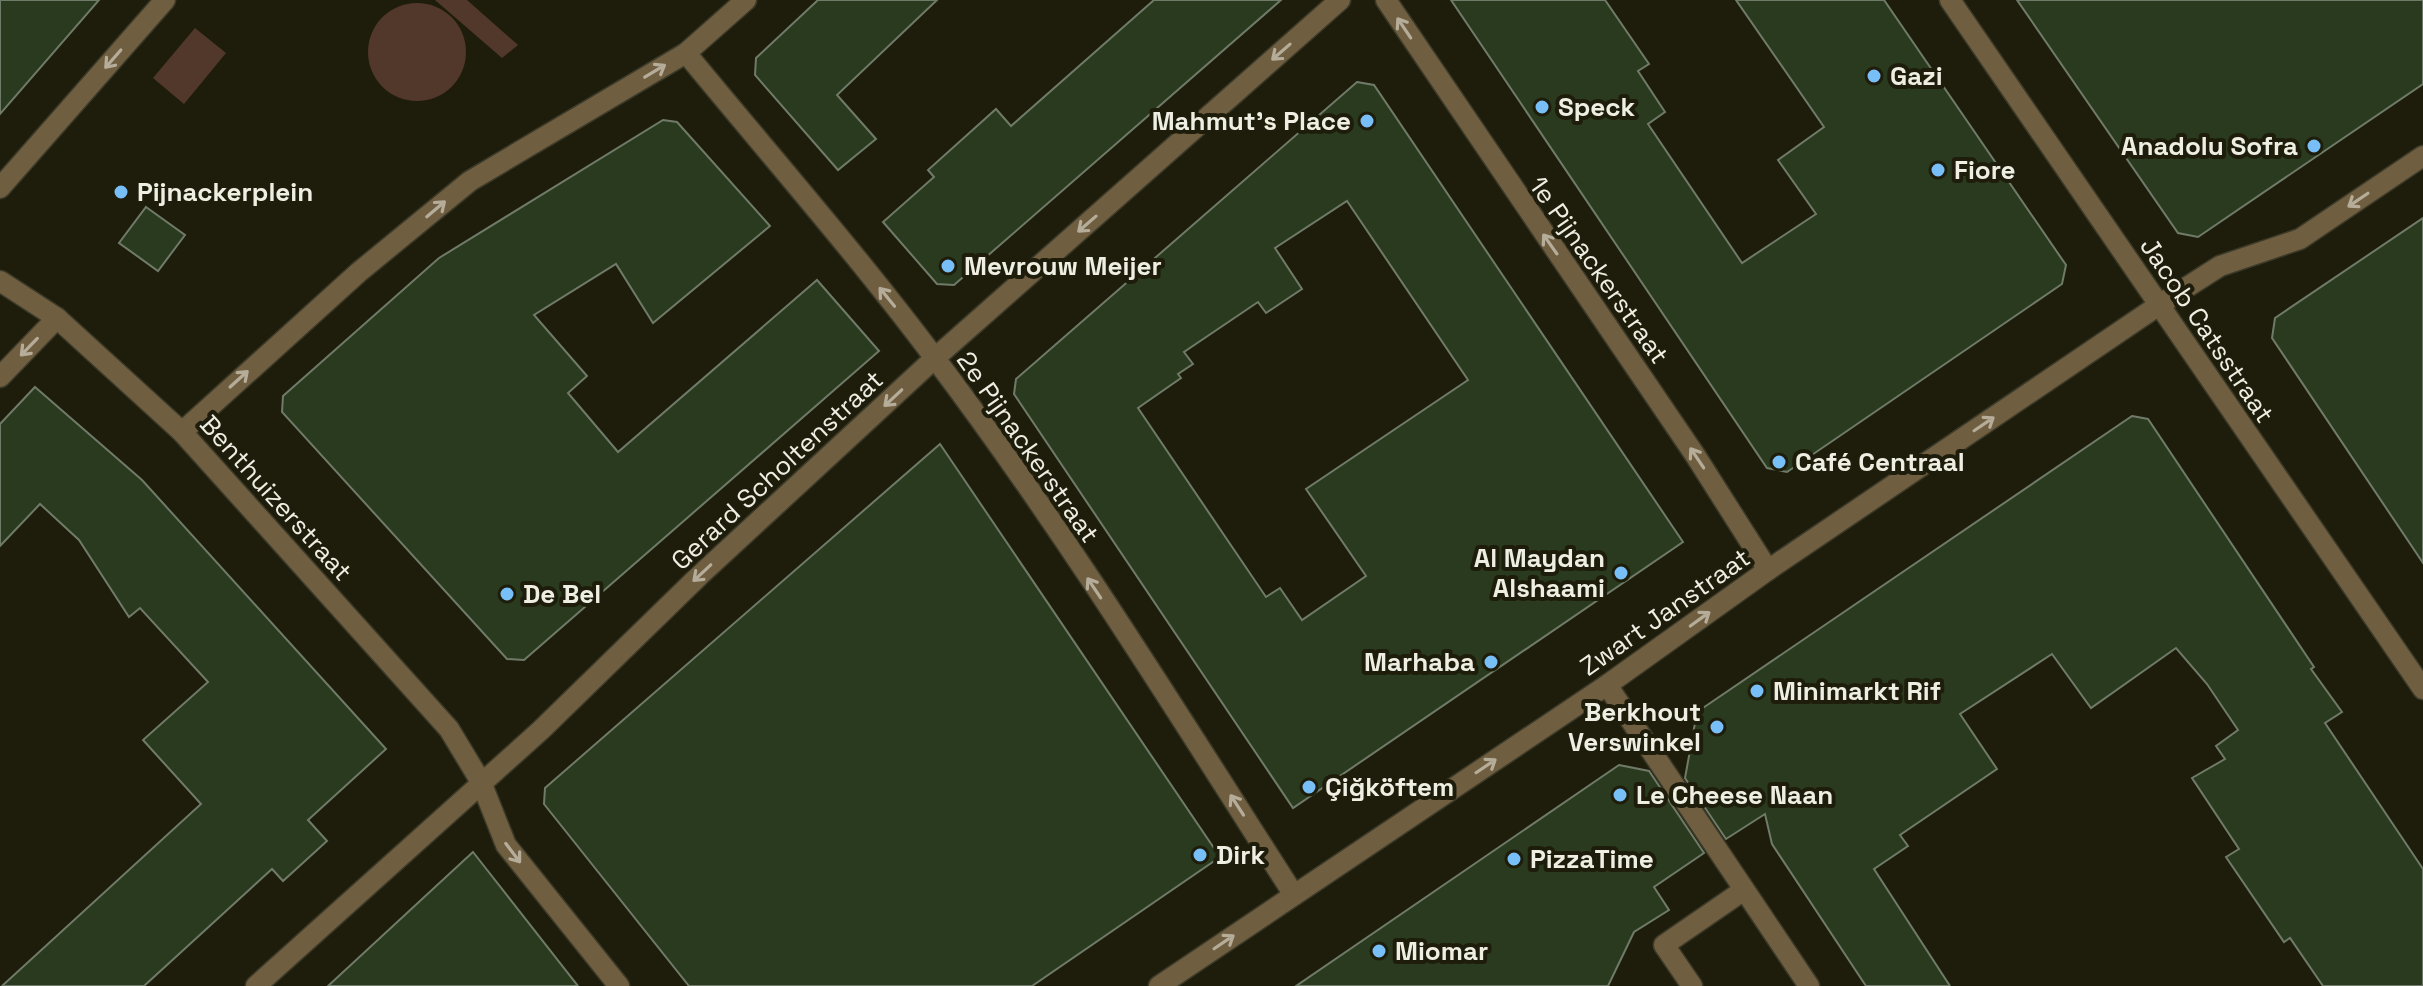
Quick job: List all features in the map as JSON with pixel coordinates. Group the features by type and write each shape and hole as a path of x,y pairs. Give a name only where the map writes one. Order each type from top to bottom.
{"street":[{"path":"0,188 165,0"},
{"path":"182,432 359,272 470,181 686,53 746,0"},
{"name":"Gerard Scholtenstraat","path":"256,986 541,730 700,575 935,358 1340,0"},
{"name":"1e Pijnackerstraat","path":"1386,0 1695,455 1768,570"},
{"name":"Jacob Catsstraat","path":"1950,0 2423,689"},
{"name":"2e Pijnackerstraat","path":"686,53 935,358 1154,677 1294,895"},
{"name":"Zwart Janstraat","path":"1159,986 1607,685 1768,570 2159,305 2220,266 2300,239 2423,156"},
{"name":"Benthuizerstraat","path":"0,281 57,318 182,432 449,729 481,782 506,845 619,986"},
{"path":"0,377 57,318"},
{"path":"1607,685 1809,986"},
{"path":"1692,986 1664,945 1744,890"}],"shaded area":[{"path":"435,0 467,0 518,45 502,58"},
{"path":"417,3 436,7 452,17 462,33 466,52 462,71 452,87 436,97 417,101 398,97 382,87 372,71 368,52 372,33 382,17 398,7"},
{"path":"195,28 226,53 184,104 153,78"}],"building":[{"path":"0,0 99,0 0,114"},
{"path":"818,0 937,0 837,95 876,139 838,170 755,75 756,58"},
{"path":"1154,0 1281,0 954,285 937,284 883,222 934,177 928,170 996,109 1011,126"},
{"path":"1451,0 1605,0 1649,64 1638,71 1665,112 1648,124 1742,263 1816,214 1778,160 1824,127 1736,0 1884,0 2066,265 2062,284 1787,472 1767,468"},
{"path":"2017,0 2423,0 2423,84 2198,237 2178,233"},
{"path":"1357,82 1374,85 1683,542 1293,808 1014,394 1016,379","holes":["1347,201 1468,380 1306,489 1366,576 1302,620 1280,588 1266,597 1138,408 1181,378 1178,374 1193,364 1184,352 1258,302 1266,313 1302,289 1275,248"]},
{"path":"663,120 677,122 770,226 653,323 616,264 534,315 587,376 568,393 618,452 817,280 879,351 524,660 507,659 282,412 283,396 439,258"},
{"path":"146,207 185,235 158,271 119,243"},
{"path":"2423,218 2423,563 2272,338 2275,318"},
{"path":"35,387 142,480 386,749 308,820 327,841 283,881 272,869 144,986 2,986 201,804 143,740 208,682 140,608 129,617 79,540 40,504 0,546 0,424"},
{"path":"2132,416 2148,419 2314,667 2311,669 2342,712 2325,723 2423,869 2423,986 2323,986 2290,938 2284,942 2226,857 2239,849 2192,778 2225,759 2216,746 2238,730 2207,684 2176,648 2091,708 2052,654 1960,714 1997,769 1900,835 1908,846 1874,869 1950,986 1866,986 1772,844 1765,814 1726,839 1685,778 1697,712"},
{"path":"940,444 1220,857 1032,986 689,986 544,804 545,788"},
{"path":"1619,765 1649,771 1704,853 1654,887 1669,910 1634,932 1608,986 1296,986"},
{"path":"473,852 578,986 328,986 447,876"}],"place":[{"name":"Gazi","path":"1874,76"},
{"name":"Speck","path":"1542,107"},
{"name":"Mahmut's Place","path":"1367,121"},
{"name":"Anadolu Sofra","path":"2314,146"},
{"name":"Fiore","path":"1938,170"},
{"name":"Pijnackerplein","path":"121,192"},
{"name":"Mevrouw Meijer","path":"948,266"},
{"name":"Café Centraal","path":"1779,462"},
{"name":"Al Maydan Alshaami","path":"1621,573"},
{"name":"De Bel","path":"507,594"},
{"name":"Marhaba","path":"1491,662"},
{"name":"Minimarkt Rif","path":"1757,691"},
{"name":"Berkhout Verswinkel","path":"1717,727"},
{"name":"Çiğköftem","path":"1309,787"},
{"name":"Le Cheese Naan","path":"1620,795"},
{"name":"Dirk","path":"1200,855"},
{"name":"PizzaTime","path":"1514,859"},
{"name":"Miomar","path":"1379,951"}]}
